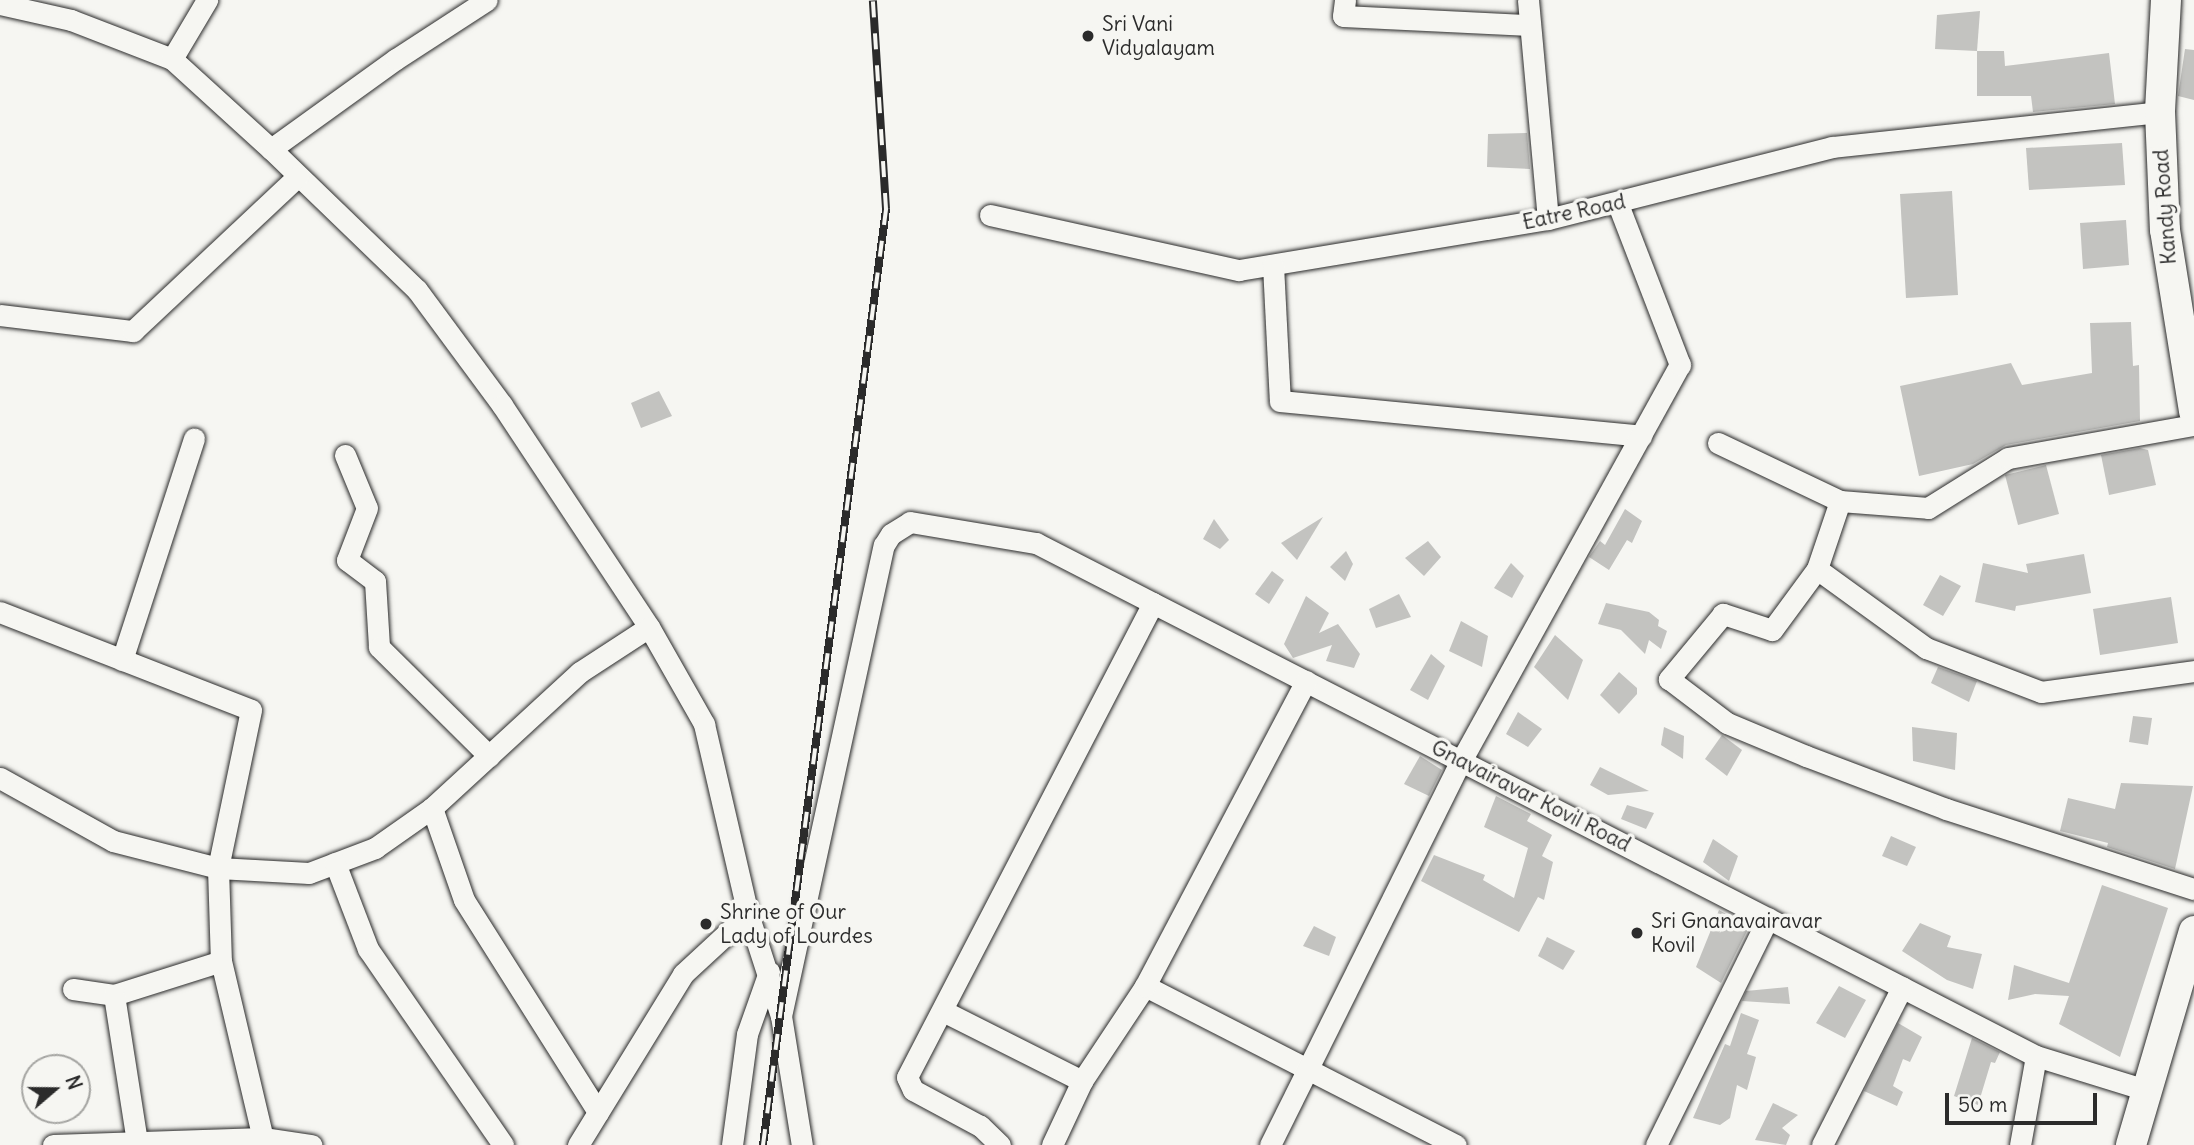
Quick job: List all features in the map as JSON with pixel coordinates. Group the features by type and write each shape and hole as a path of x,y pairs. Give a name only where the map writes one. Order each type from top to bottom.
{"highway":[{"name":"Kandy Road","path":"2166,0 2160,112 2165,230 2186,324 2194,412"},
{"path":"2131,1145 2146,1090 2189,967 2194,931"}],"street":[{"path":"172,59 207,0"},
{"path":"271,149 396,59 487,0"},
{"path":"1345,0 1343,16 1530,25"},
{"path":"1528,0 1548,219"},
{"path":"0,4 71,20 172,59 271,149 417,290 502,405 649,626 704,724 748,915 769,972 781,1016 802,1145"},
{"name":"Eatre Road","path":"990,215 1239,270 1548,219 1618,204 1832,147 2160,112"},
{"path":"0,314 133,331 298,176"},
{"path":"1270,1145 1310,1070 1461,761 1680,365 1618,204"},
{"path":"1273,265 1280,401 1641,436"},
{"path":"1718,443 1840,501 1928,508 2008,458 2194,425"},
{"path":"122,660 194,438"},
{"path":"345,455 366,508 347,560 375,581 379,647 489,756"},
{"path":"1840,501 1817,569 1772,630 1723,614 1669,679 1727,723 1806,756 1946,810 2194,889"},
{"name":"Gnavairavar Kovil Road","path":"781,1016 884,545 891,534 911,522 1037,543 2036,1056 2146,1090"},
{"path":"1817,569 1926,648 2041,692 2194,671"},
{"path":"1000,1145 980,1126 906,1083 1153,603"},
{"path":"0,612 251,710 218,868 221,961 263,1138"},
{"path":"1,780 113,841 218,868 309,873 375,848 432,808 580,672 649,626"},
{"path":"1052,1145 1082,1081 1145,986 1306,681"},
{"path":"432,808 464,900 598,1112"},
{"path":"335,863 368,950 503,1145"},
{"path":"578,1145 683,974 748,915"},
{"path":"1656,1145 1768,918"},
{"path":"73,989 114,995 221,961"},
{"path":"732,1145 747,1034 769,972"},
{"path":"1145,986 1456,1145"},
{"path":"1822,1145 1902,987"},
{"path":"114,995 137,1142"},
{"path":"943,1011 1082,1081"},
{"path":"2020,1145 2036,1056"},
{"path":"53,1145 263,1138 310,1145"}],"building":[{"path":"1980,11 1977,51 1935,49 1937,15"},
{"path":"2185,49 2194,50 2194,100 2178,96"},
{"path":"1977,51 2004,51 2005,66 2109,53 2115,104 2033,112 2031,96 1977,96"},
{"path":"1527,133 1530,169 1487,167 1488,134"},
{"path":"2122,143 2125,185 2029,190 2026,148"},
{"path":"1952,191 1958,295 1906,298 1900,194"},
{"path":"2126,220 2129,265 2083,269 2080,223"},
{"path":"2131,322 2133,366 2139,365 2140,421 2006,445 1973,464 1919,476 1900,386 2011,363 2022,385 2092,373 2090,323"},
{"path":"659,391 672,416 641,428 631,403"},
{"path":"2140,448 2148,450 2156,485 2109,495 2101,455"},
{"path":"2046,465 2059,514 2018,525 2005,475"},
{"path":"1625,509 1642,521 1632,543 1627,540 1609,570 1589,557 1600,541 1605,545"},
{"path":"1323,517 1297,560 1281,543"},
{"path":"1214,519 1229,540 1220,549 1203,539"},
{"path":"1428,541 1441,557 1424,576 1405,558"},
{"path":"1346,551 1353,564 1345,581 1330,567"},
{"path":"2084,554 2091,593 2016,606 2015,611 1975,602 1983,563 2028,573 2026,564"},
{"path":"1511,563 1524,576 1512,598 1494,588"},
{"path":"1272,571 1284,580 1269,604 1255,594"},
{"path":"1940,575 1961,586 1943,616 1923,605"},
{"path":"1399,594 1411,617 1376,628 1369,609"},
{"path":"1306,596 1329,613 1319,633 1338,624 1360,654 1354,668 1326,661 1332,645 1293,658 1284,644"},
{"path":"2171,597 2178,643 2100,655 2093,609"},
{"path":"1606,603 1649,612 1659,620 1658,626 1667,631 1661,649 1649,640 1645,654 1621,630 1598,624"},
{"path":"1461,621 1488,636 1482,667 1449,651"},
{"path":"1555,635 1583,660 1568,700 1534,667"},
{"path":"1431,654 1445,666 1428,700 1410,690"},
{"path":"1938,667 1977,681 1969,702 1931,683"},
{"path":"1619,672 1637,688 1637,694 1619,714 1600,695"},
{"path":"1518,712 1542,729 1528,747 1506,734"},
{"path":"2133,716 2152,718 2148,745 2129,742"},
{"path":"1664,727 1684,736 1683,759 1661,745"},
{"path":"1912,727 1957,733 1955,770 1913,761"},
{"path":"1722,735 1742,750 1727,776 1705,759"},
{"path":"1420,756 1442,770 1429,796 1404,784"},
{"path":"1600,767 1649,791 1608,795 1590,785"},
{"path":"2121,783 2193,786 2175,869 2107,847 2108,843 2060,831 2068,798 2115,809"},
{"path":"1496,796 1531,814 1527,821 1552,835 1542,856 1553,862 1544,900 1538,897 1519,932 1421,881 1434,855 1485,875 1483,880 1514,898 1528,848 1484,827"},
{"path":"1627,805 1654,813 1646,829 1621,819"},
{"path":"1891,836 1916,847 1907,866 1882,856"},
{"path":"1713,839 1738,856 1729,881 1703,862"},
{"path":"2102,885 2168,908 2120,1057 2059,1024 2069,996 2035,994 2008,1000 2014,965 2069,983"},
{"path":"1719,910 1749,927 1721,983 1696,967"},
{"path":"1920,923 1951,936 1947,947 1982,954 1973,989 1947,980 1902,951"},
{"path":"1314,926 1336,937 1329,956 1303,946"},
{"path":"1547,937 1575,951 1563,970 1538,956"},
{"path":"1839,986 1866,1000 1845,1038 1816,1023"},
{"path":"1788,987 1790,1004 1742,1001 1746,991"},
{"path":"1741,1013 1759,1020 1747,1054 1756,1057 1747,1090 1737,1085 1730,1118 1720,1125 1693,1118 1725,1044 1730,1046"},
{"path":"1898,1023 1922,1037 1910,1062 1903,1059 1893,1086 1903,1092 1897,1106 1864,1091"},
{"path":"1972,1038 2000,1052 1995,1063 1991,1062 1978,1105 1954,1096"},
{"path":"1773,1103 1798,1115 1782,1128 1790,1135 1786,1145 1755,1140"}],"railway":[{"path":"763,1145 886,209 873,0"}],"place":[{"name":"Sri Vani Vidyalayam","path":"1088,36"},
{"name":"Shrine of Our Lady of Lourdes","path":"706,924"},
{"name":"Sri Gnanavairavar Kovil","path":"1637,933"}]}
